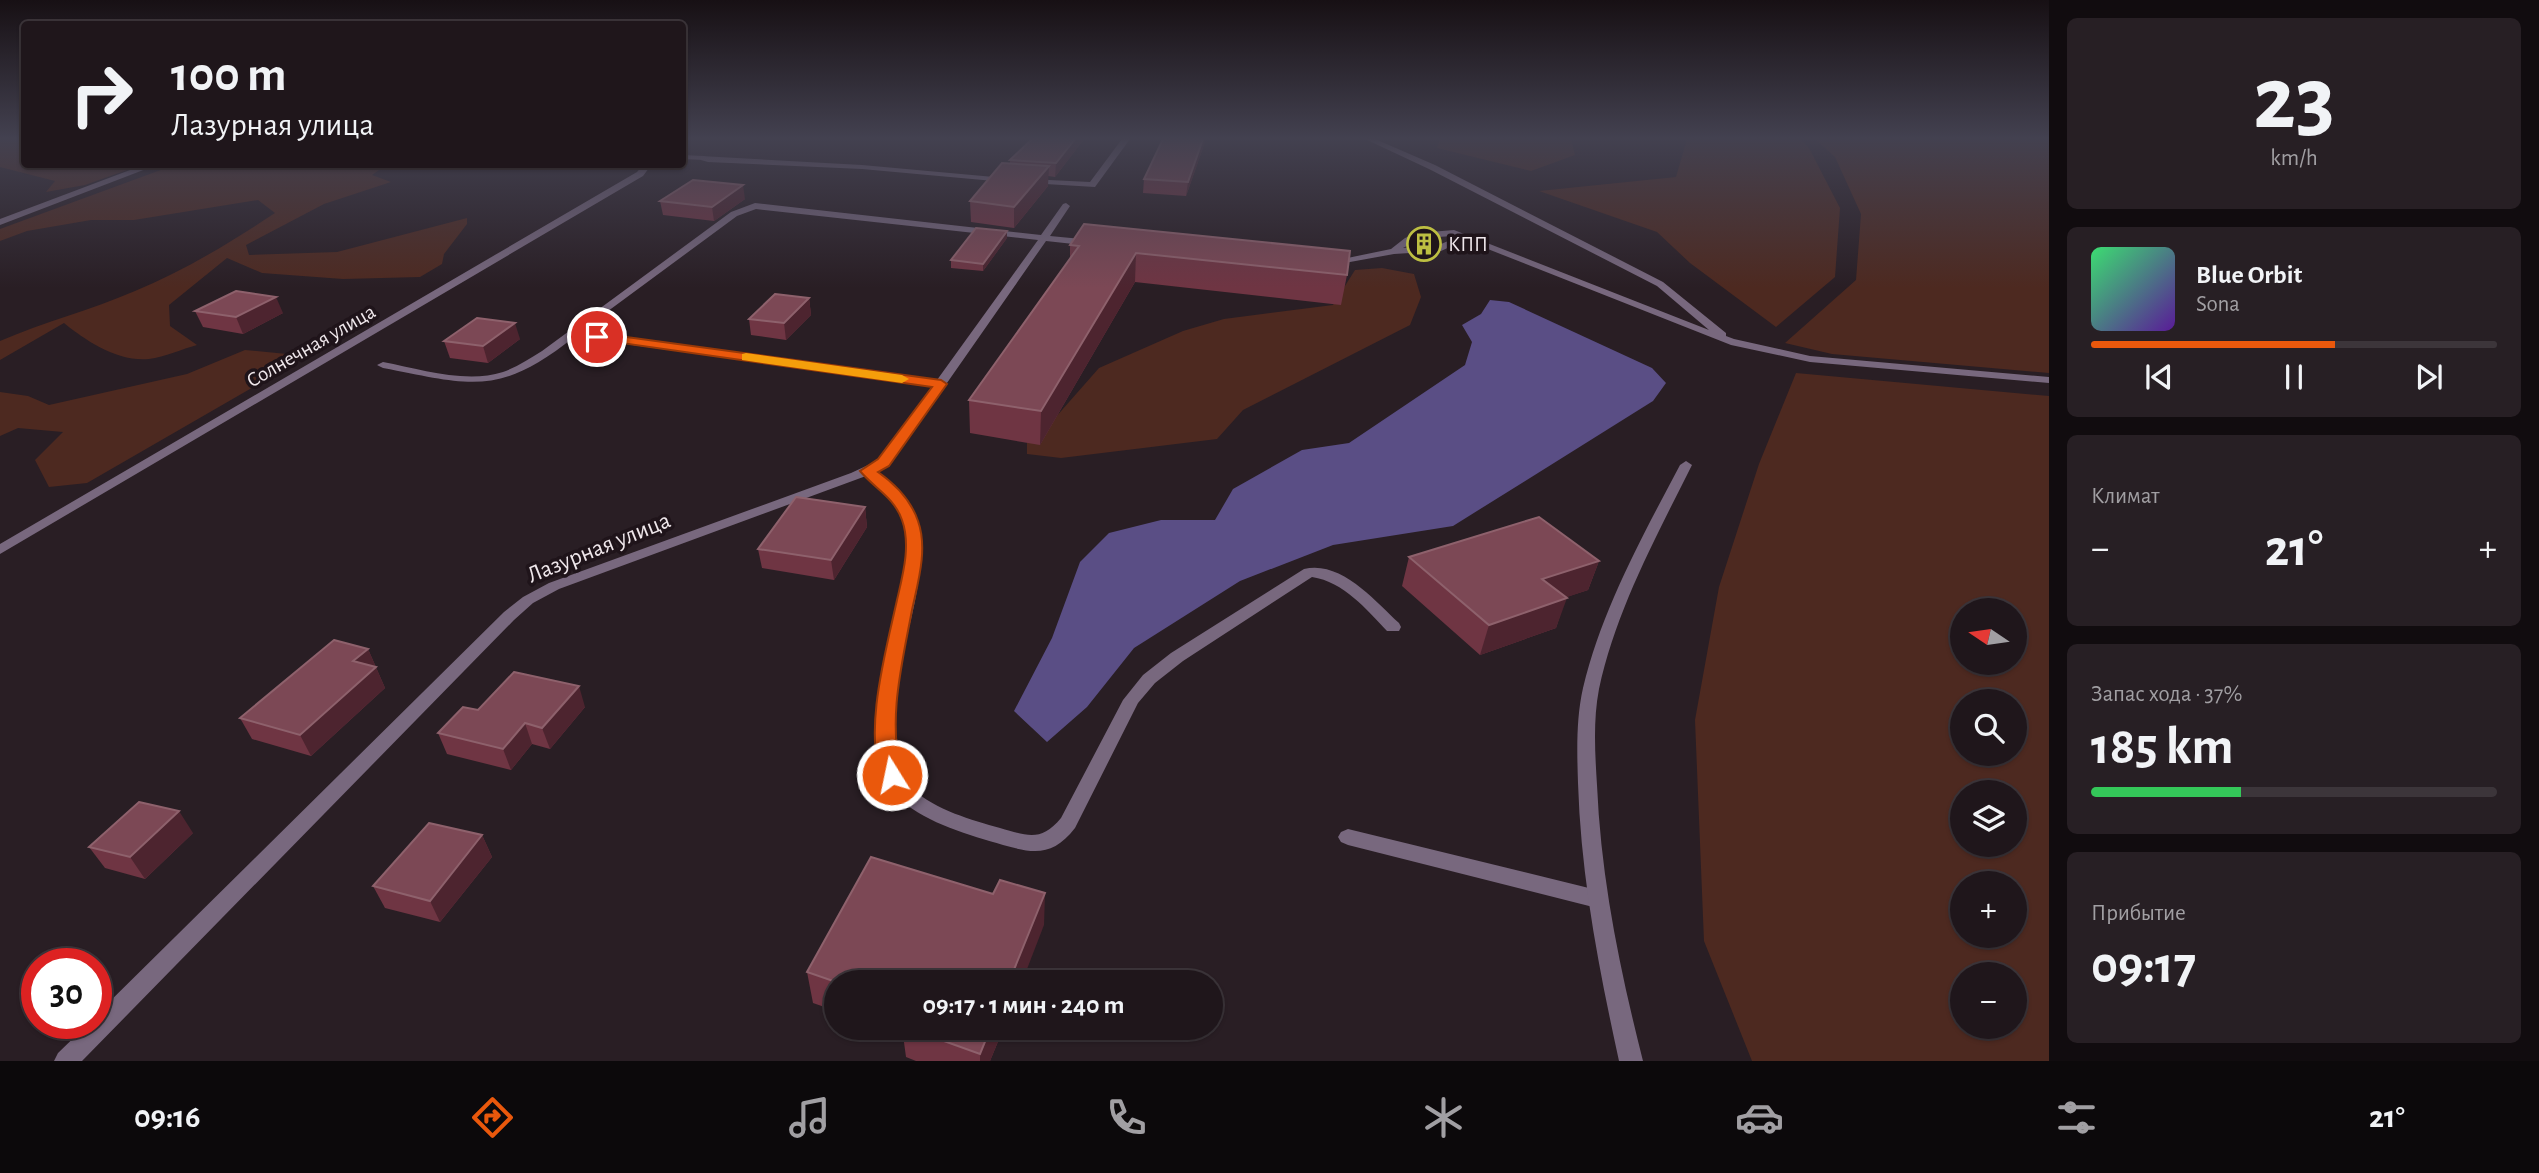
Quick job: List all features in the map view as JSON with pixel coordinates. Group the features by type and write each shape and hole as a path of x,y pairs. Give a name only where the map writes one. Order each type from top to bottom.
{"street":[{"path":"0,222 89,189"},
{"name":"Солнечная улица","path":"0,550 611,189"},
{"path":"1474,189 1660,284 1731,342"},
{"path":"383,365 461,378 491,378 520,369 734,214 755,206 1101,243"},
{"name":"Лазурная улица","path":"66,1061 509,615 528,600 554,586 884,463 1046,238 1066,206"},
{"path":"1394,251 1403,240 1417,235 1460,235 1731,342 1810,359 2049,380"},
{"path":"1319,265 1350,262 1394,251 1441,248 1460,235"},
{"path":"571,333 941,384"},
{"path":"1631,1061 1597,899 1588,817 1587,737 1591,690 1616,612 1686,465"},
{"path":"868,471 889,487 903,506 911,521 915,542 912,572 893,661 885,729 892,775 905,792 930,808 1002,836 1039,844 1057,839 1068,823 1131,700 1150,679 1177,657 1309,572 1325,573 1349,585 1393,627"},
{"path":"1348,837 1597,899"}],"shaded area":[{"path":"110,189 371,189 324,204 246,245 249,255 337,252 467,218 467,224 444,254 442,264 420,277 343,279 262,273 227,258 169,305 170,326 197,345 149,359 114,354 82,337 64,323 0,360 0,341 153,283 207,255 275,213 258,200 134,220 91,220 27,231 0,241 0,229"},
{"path":"1563,189 1830,189 1840,208 1835,277 1776,327 1690,263 1657,232 1539,191"},
{"path":"1849,189 2049,189 2049,373 1832,354 1785,343 1856,280 1861,214"},
{"path":"1382,268 1414,274 1421,297 1410,325 1243,410 1217,439 1061,458 1027,454 1027,441 1040,435 1099,368 1183,331 1224,319 1333,305 1355,270"},
{"path":"1490,300 1509,302 1652,368 1666,383 1653,401 1453,526 1333,545 1240,581 1134,648 1087,707 1047,742 1014,711 1052,638 1080,562 1109,533 1161,520 1215,520 1233,489 1302,450 1349,443 1465,365 1472,342 1462,325 1481,314"},
{"path":"245,350 307,356 87,483 49,487 35,460 63,432 18,428 0,436 0,392 28,396 49,405 187,374"},
{"path":"1796,373 2049,396 2049,1061 1752,1061 1704,941 1695,720 1719,587 1759,464"}],"building":[{"path":"680,189 738,189 712,207 660,201"},
{"path":"981,189 1030,189 1014,207 970,201"},
{"path":"1084,224 1350,251 1347,275 1136,253 1041,411 969,400 1079,246 1070,245"},
{"path":"976,228 1007,231 983,264 951,260"},
{"path":"236,291 276,297 236,317 195,311"},
{"path":"775,294 809,298 784,323 749,319"},
{"path":"477,318 515,323 483,346 444,341"},
{"path":"796,497 865,507 831,560 758,549"},
{"path":"1539,517 1599,561 1542,579 1567,598 1489,625 1409,557"},
{"path":"334,640 368,649 353,661 376,667 300,735 240,718"},
{"path":"514,672 579,686 542,728 525,723 503,749 438,733 463,707 478,710"},
{"path":"139,802 179,811 130,857 89,847"},
{"path":"429,823 482,835 430,901 373,886"},
{"path":"871,857 993,894 1000,880 1045,893 1014,970 824,970 824,978 807,972"},
{"path":"941,1040 986,1040 980,1054"}],"slow traffic":[{"path":"746,357 902,379"}],"place":[{"name":"КПП","path":"1424,244"}],"route":[{"path":"597,337 941,384 884,463 868,471 889,487 903,506 911,521 915,542 912,572 893,661 885,729 892,775"}]}
